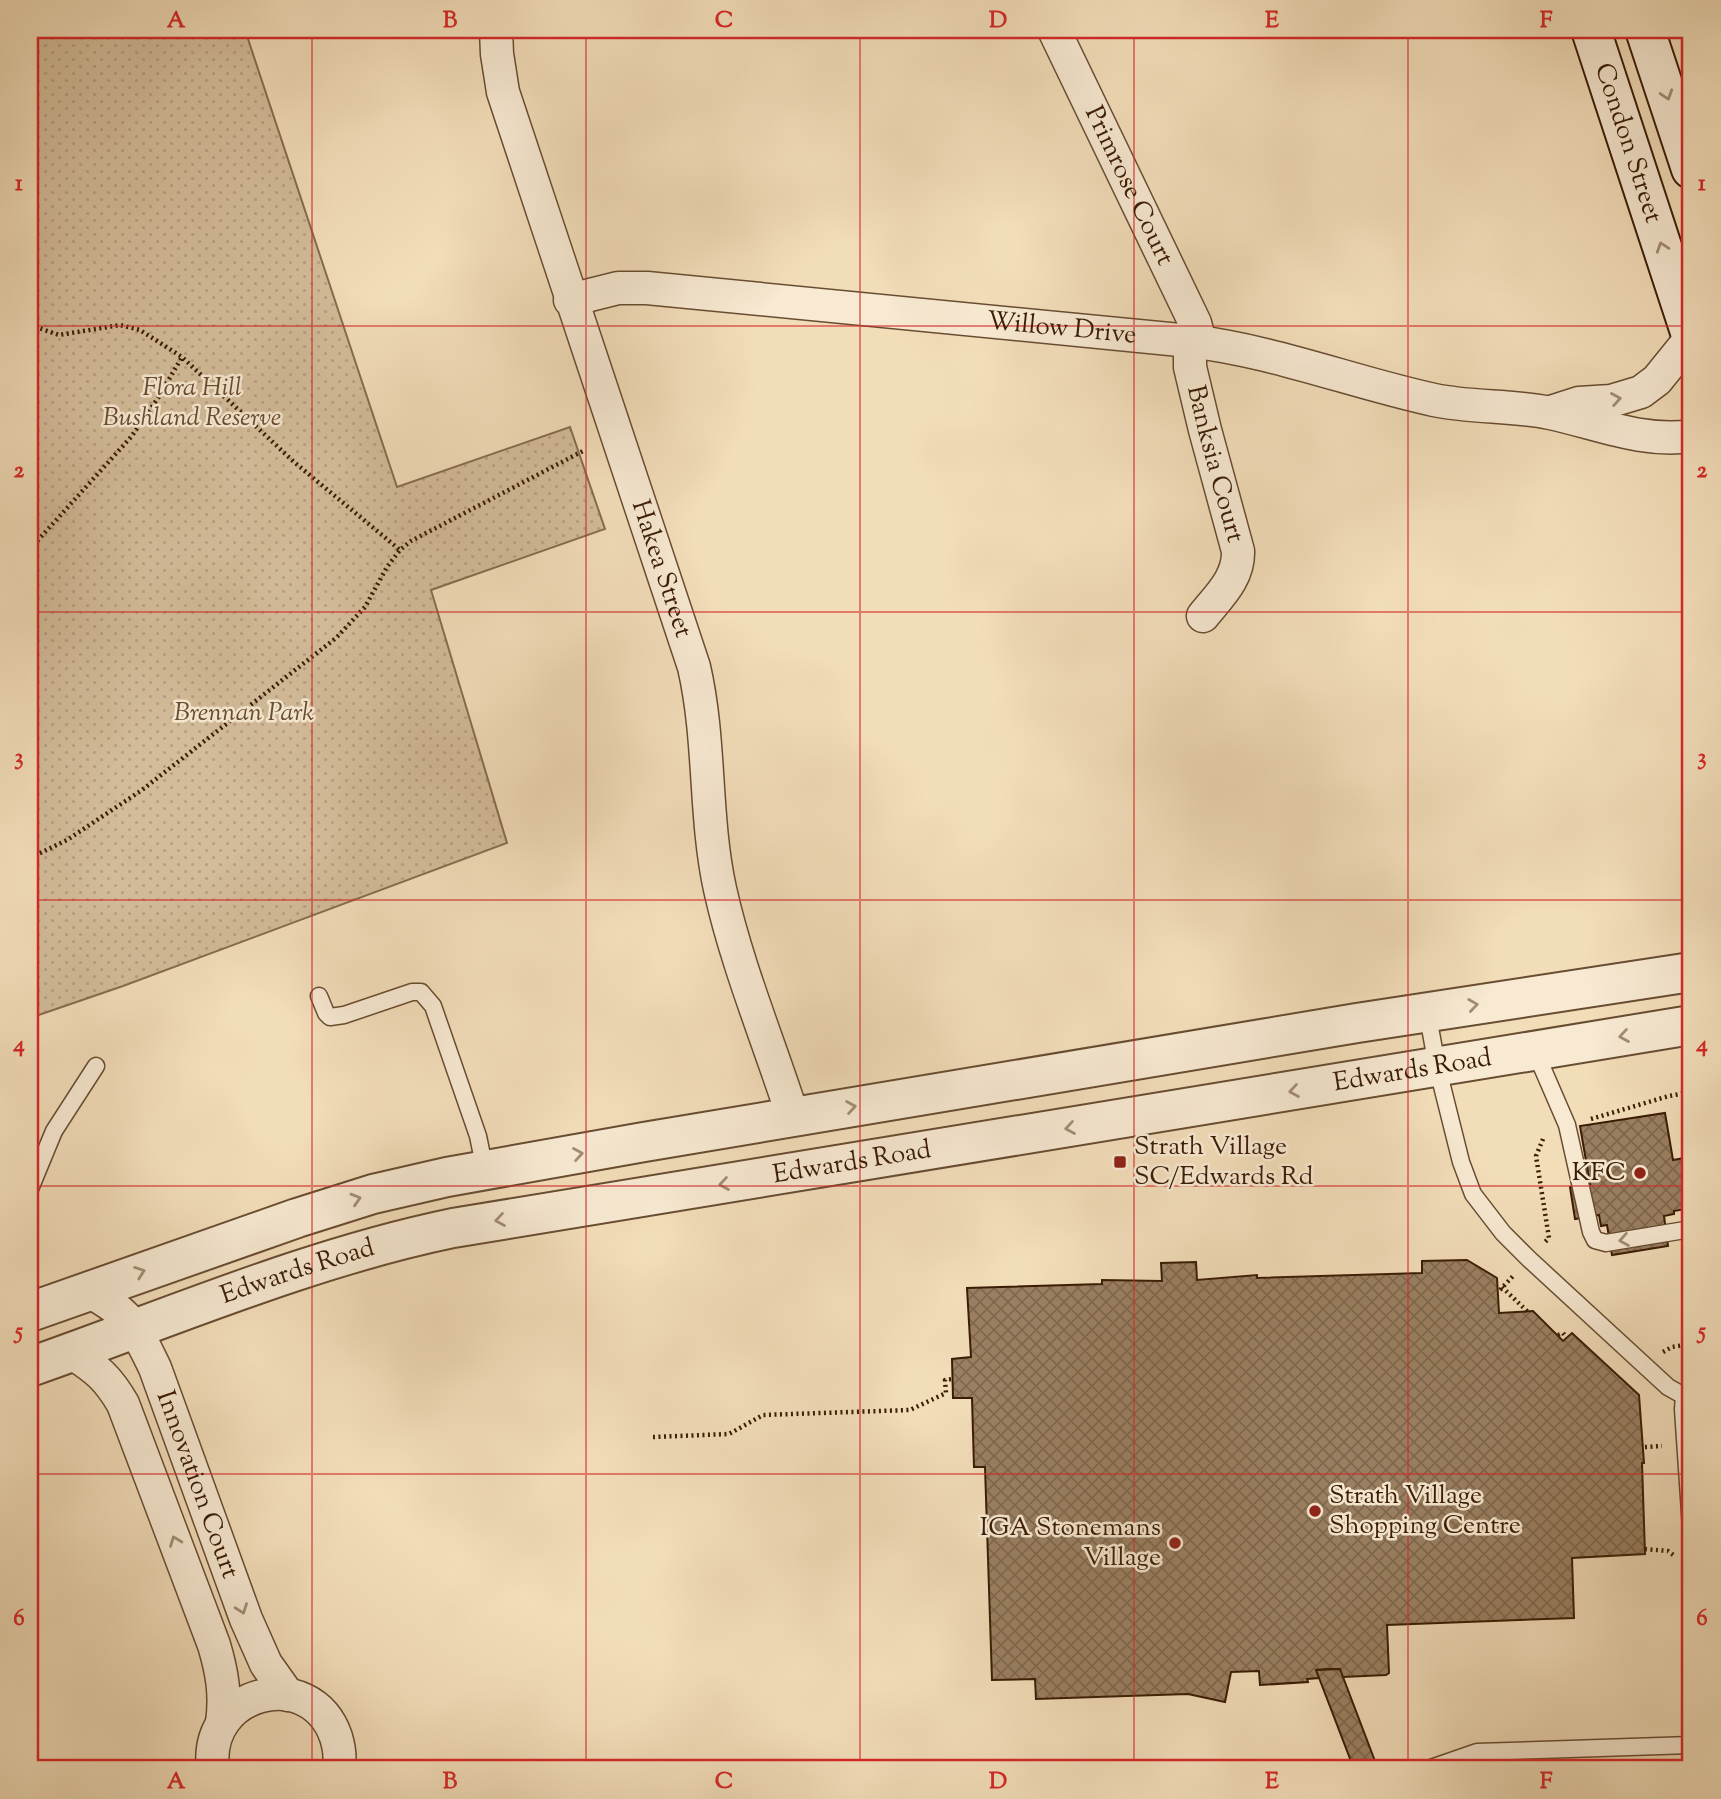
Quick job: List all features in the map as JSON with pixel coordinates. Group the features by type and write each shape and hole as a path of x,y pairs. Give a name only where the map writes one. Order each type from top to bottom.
{"street":[{"name":"Hakea Street","path":"496,30 503,92 694,667 703,705 714,852 720,888 734,939 793,1117"},
{"name":"Primrose Court","path":"1054,30 1195,323 1195,342"},
{"name":"Condon Street","path":"1591,30 1691,337"},
{"name":"Condon Street","path":"1645,30 1691,169"},
{"name":"Willow Drive","path":"570,300 618,288 648,288 1195,342 1279,359 1445,402 1549,413 1614,431 1677,438 1691,436"},
{"name":"Willow Drive","path":"1549,413 1579,403 1611,401 1641,392 1657,380 1691,337"},
{"name":"Banksia Court","path":"1195,342 1190,367 1238,551 1238,565 1234,575 1203,616"},
{"name":"Edwards Road","path":"32,1305 88,1291 247,1234 373,1194 485,1170 1427,1011 1691,972"},
{"name":"Edwards Road","path":"30,1367 327,1261 390,1242 453,1228 1691,1025"},
{"name":"Innovation Court","path":"88,1291 109,1302 125,1315 136,1329 155,1368 250,1631 266,1664 288,1695"},
{"name":"Innovation Court","path":"72,1353 99,1370 123,1404 214,1645 222,1673 225,1699 222,1723 213,1749 213,1769"},
{"path":"222,1723 231,1711 258,1696 288,1695 306,1701 320,1712 332,1727 338,1745 338,1769"}],"lane":[{"path":"319,996 330,1017 344,1015 412,992 421,992 427,997 433,1006 478,1136 485,1170"},
{"path":"1427,1011 1437,1066 1466,1179 1489,1216 1529,1259 1586,1313 1668,1387 1684,1396 1691,1528"},
{"path":"1535,1051 1567,1125 1591,1233 1595,1240 1606,1244 1691,1229"},
{"path":"30,1189 54,1131 96,1066"},
{"path":"1428,1769 1478,1752 1691,1745"}],"path":[{"path":"30,325 58,335 120,326 140,330 182,357 294,462 400,550"},
{"path":"30,549 131,437 182,357"},
{"path":"30,858 67,840 142,790 337,638 365,607 387,567 411,541 583,451"},
{"path":"1502,1287 1528,1312"},
{"path":"1558,1335 1563,1334 1566,1337"},
{"path":"653,1437 729,1434 762,1415 909,1410 946,1393 945,1380 952,1379"},
{"path":"1645,1549 1668,1551 1676,1557"}],"green space":[{"name":"Brennan Park","path":"30,30 245,30 397,487 570,427 605,529 431,590 507,843 30,1018"}],"building":[{"name":"KFC","path":"1665,1113 1673,1160 1690,1157 1691,1208 1664,1216 1668,1246 1612,1255 1607,1225 1601,1226 1599,1215 1575,1219 1570,1187 1590,1184 1580,1126"},
{"name":"Strath Village Shopping Centre","path":"1467,1260 1497,1278 1499,1313 1533,1311 1563,1341 1572,1333 1639,1395 1644,1463 1645,1554 1572,1558 1574,1618 1387,1625 1389,1673 1386,1675 1343,1677 1340,1669 1327,1669 1316,1670 1319,1678 1307,1679 1308,1682 1260,1685 1259,1671 1231,1672 1225,1702 1188,1694 1036,1699 1035,1679 992,1680 985,1467 974,1467 972,1398 953,1398 952,1359 971,1357 967,1288 1102,1284 1102,1280 1162,1281 1161,1263 1196,1262 1197,1280 1257,1275 1257,1278 1422,1273 1422,1261"},
{"path":"1340,1669 1378,1769 1354,1769 1316,1670"}],"place":[{"name":"Strath Village SC/Edwards Rd","path":"1120,1162"},
{"name":"KFC","path":"1640,1173"},
{"name":"Strath Village Shopping Centre","path":"1315,1511"},
{"name":"IGA Stonemans Village","path":"1175,1543"}],"park label":[{"name":"Flora Hill Bushland Reserve","path":"192,403"}]}
